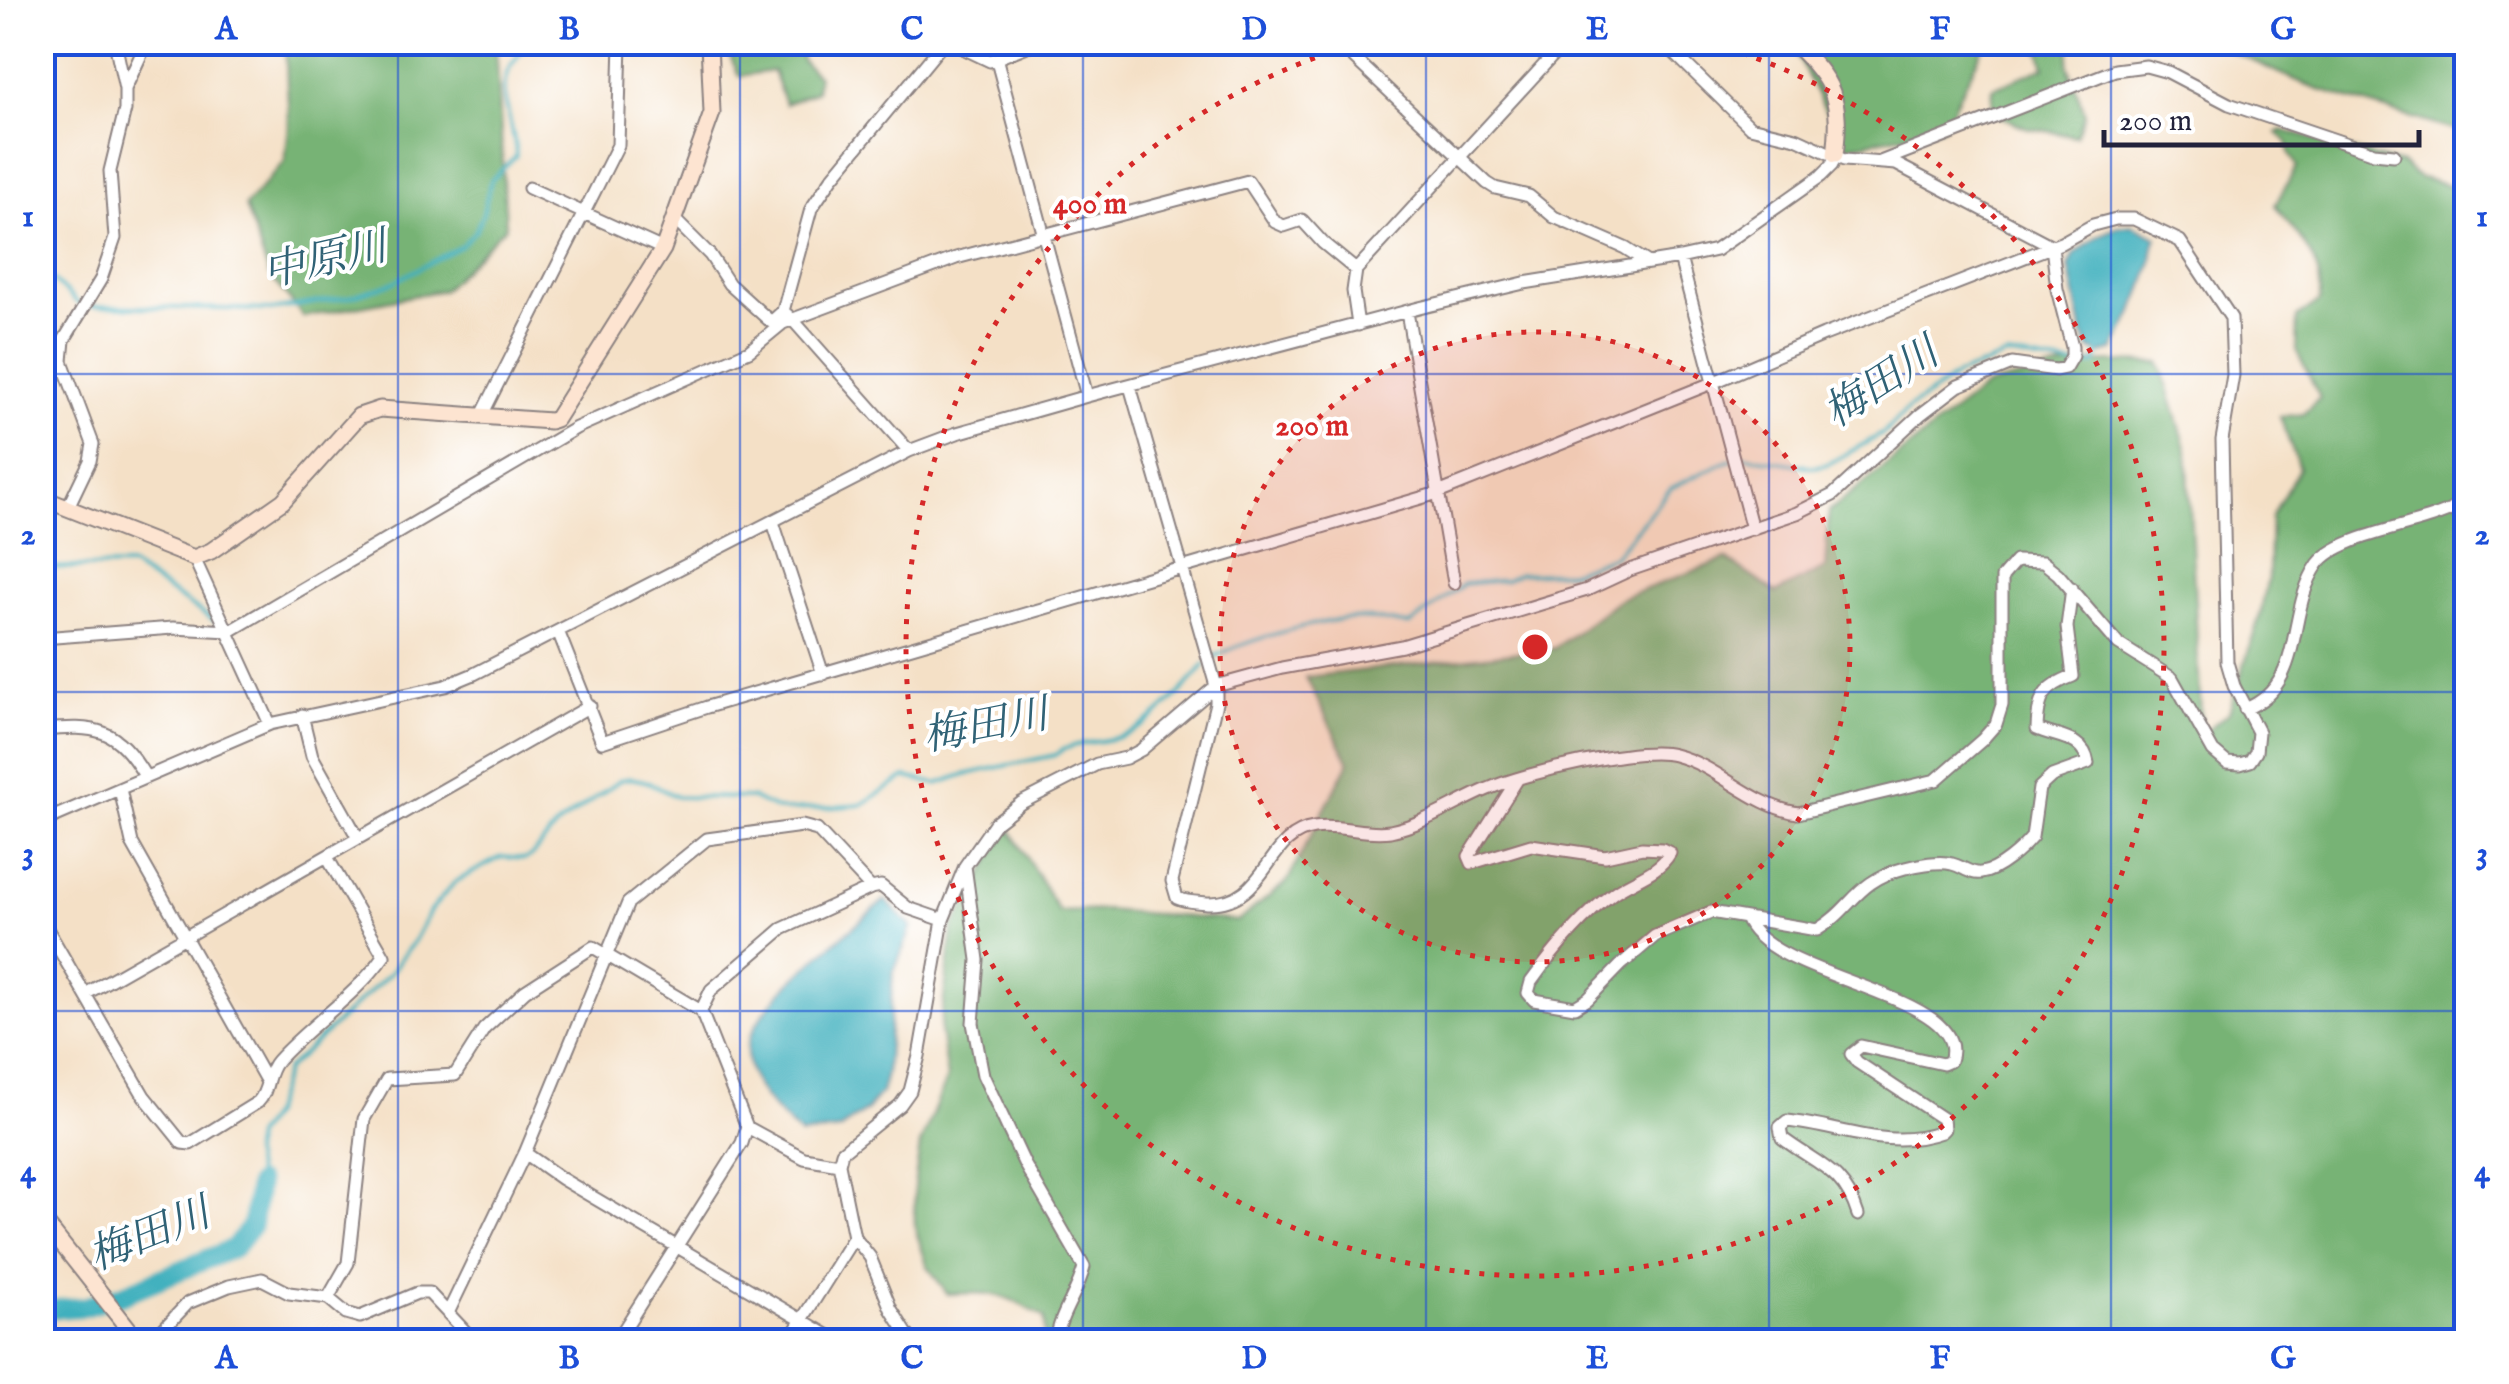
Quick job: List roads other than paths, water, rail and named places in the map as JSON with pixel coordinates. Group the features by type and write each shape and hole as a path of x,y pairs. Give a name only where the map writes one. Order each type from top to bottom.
{"street":[{"path":"68,508 93,453 93,444 62,361 64,340 100,279 115,238 110,170 125,110 125,89 115,42"},
{"path":"125,89 146,42"},
{"path":"482,415 618,145 621,42"},
{"path":"42,498 194,558 211,552 283,501 359,416 380,409 550,422 562,413 664,249 712,113 709,42"},
{"path":"42,638 173,628 230,631 576,428 749,350 788,315 811,209 832,178 947,42 997,61 1038,42"},
{"path":"1337,42 1496,188 1529,196 1554,217 1625,248 1647,262"},
{"path":"1358,325 1353,290 1356,270 1556,52 1560,42"},
{"path":"1663,42 1750,127 1796,138 1853,162 1896,164 2052,246"},
{"path":"42,822 270,724 446,686 908,452 957,433 1524,283 1716,250 1832,165 1837,112 1832,87 1793,42"},
{"path":"997,61 1087,396"},
{"path":"1880,162 2116,70 2146,66 2168,72 2230,104 2374,153 2394,156"},
{"path":"674,218 710,256 729,284 771,322 956,258 1248,181 1275,222 1284,226 1302,220 1356,270"},
{"path":"529,188 664,249"},
{"path":"558,631 602,742 823,674 1181,568 1438,493 2052,246 2093,226 2116,219 2134,219 2180,241 2231,318 2234,375 2222,440 2228,662 2258,732 2256,752 2250,760 2228,763 2204,738 2172,678 2118,644 2072,588 2042,562 2026,559 2016,561 2002,577 2001,715 1982,740 1936,780 1798,813 1776,809 1676,756 1627,754 1494,786 1417,823 1386,832 1339,828 1304,831 1274,856 1243,896 1230,901 1182,901 1177,898 1172,881 1216,703 1216,686 1181,568 1130,386"},
{"path":"912,1342 891,1309 870,1258 854,1237 838,1164 842,1152 910,1091 942,920 965,866 985,834 1021,803 1097,764 1126,758 1140,750 1216,686 1282,668 1402,646 1587,590 1630,570 1752,529 1833,494 1958,386 2012,364 2056,370 2068,365 2072,346 2057,289 2052,246"},
{"path":"1680,258 1752,529"},
{"path":"1407,312 1454,583"},
{"path":"788,315 908,452"},
{"path":"562,413 576,428"},
{"path":"2245,709 2268,699 2282,680 2306,593 2319,562 2361,539 2450,511 2466,501"},
{"path":"773,522 823,674"},
{"path":"194,558 270,724"},
{"path":"1517,780 1468,856 1472,863 1532,845 1604,856 1642,848 1670,853 1660,866 1615,891 1586,916 1531,982 1528,993 1534,1000 1575,1007 1656,936 1711,912 1817,930 1830,923 1866,885 1887,874 1949,862 1980,874 1992,870 2028,841 2039,788 2052,776 2088,764 2080,744 2037,729 2040,700 2050,687 2073,676 2067,627 2072,588"},
{"path":"88,993 590,706"},
{"path":"302,715 312,756 358,838"},
{"path":"42,730 85,727 105,732 130,749 145,776"},
{"path":"120,789 132,843 267,1082"},
{"path":"449,1311 525,1153 628,904 707,840 802,826 818,830 871,888"},
{"path":"42,920 88,993 144,1096 182,1143 190,1144 265,1096 274,1063 330,1014 384,956 327,857"},
{"path":"965,866 978,960 973,1023 982,1075 1025,1165 1084,1267 1062,1317 1056,1342"},
{"path":"701,1011 711,990 782,929 871,888 882,886 908,908 942,920"},
{"path":"1746,918 1763,938 1791,958 1926,1014 1952,1038 1954,1050 1950,1061 1943,1064 1861,1046 1851,1054 1857,1062 1943,1120 1941,1132 1901,1140 1860,1136 1787,1120 1780,1127 1782,1138 1830,1168 1846,1186 1858,1215"},
{"path":"328,1298 348,1263 364,1119 387,1079 456,1075 484,1030 525,991 593,947 701,1011 747,1127 804,1158 838,1164"},
{"path":"616,1342 742,1142 747,1127"},
{"path":"525,1153 839,1342"},
{"path":"42,1218 140,1342"},
{"path":"788,1342 854,1237"},
{"path":"150,1342 188,1303 229,1286 262,1279 288,1293 328,1298 346,1313 360,1316 373,1314 417,1293 429,1293 475,1342"}],"water":[{"path":"2133,225 2157,237 2151,264 2119,341 2113,351 2101,354 2091,350 2083,335 2069,267 2075,254 2098,236"},
{"path":"885,900 912,927 893,974 886,1074 881,1093 867,1110 839,1130 801,1135 758,1089 747,1053 751,1034 763,1014 802,971"}],"waterway":[{"name":"中原川","path":"90,306 272,310 349,297 392,283 461,246 476,230 491,180 516,156 505,89 509,69 526,42"},
{"name":"中原川","path":"42,270 81,306"},
{"name":"梅田川","path":"1212,658 1268,636 1334,621 1371,619 1410,625 1464,584 1505,580 1519,574 1570,572 1614,556 1671,488 1722,463 1743,456 1813,467 1828,464 1884,433 1908,409 1957,375 2007,356 2073,366 2096,364 2099,351"},
{"path":"42,568 131,566 219,624"},
{"name":"梅田川","path":"258,1184 252,1154 255,1136 271,1115 286,1070 390,973 430,911 455,882 501,857 531,856 558,825 620,780 645,781 677,797 752,798 778,810 861,805 906,777 937,784 1122,736 1156,715 1205,664"},
{"name":"梅田川","path":"42,1310 84,1307 234,1248 252,1225 258,1184"}]}
